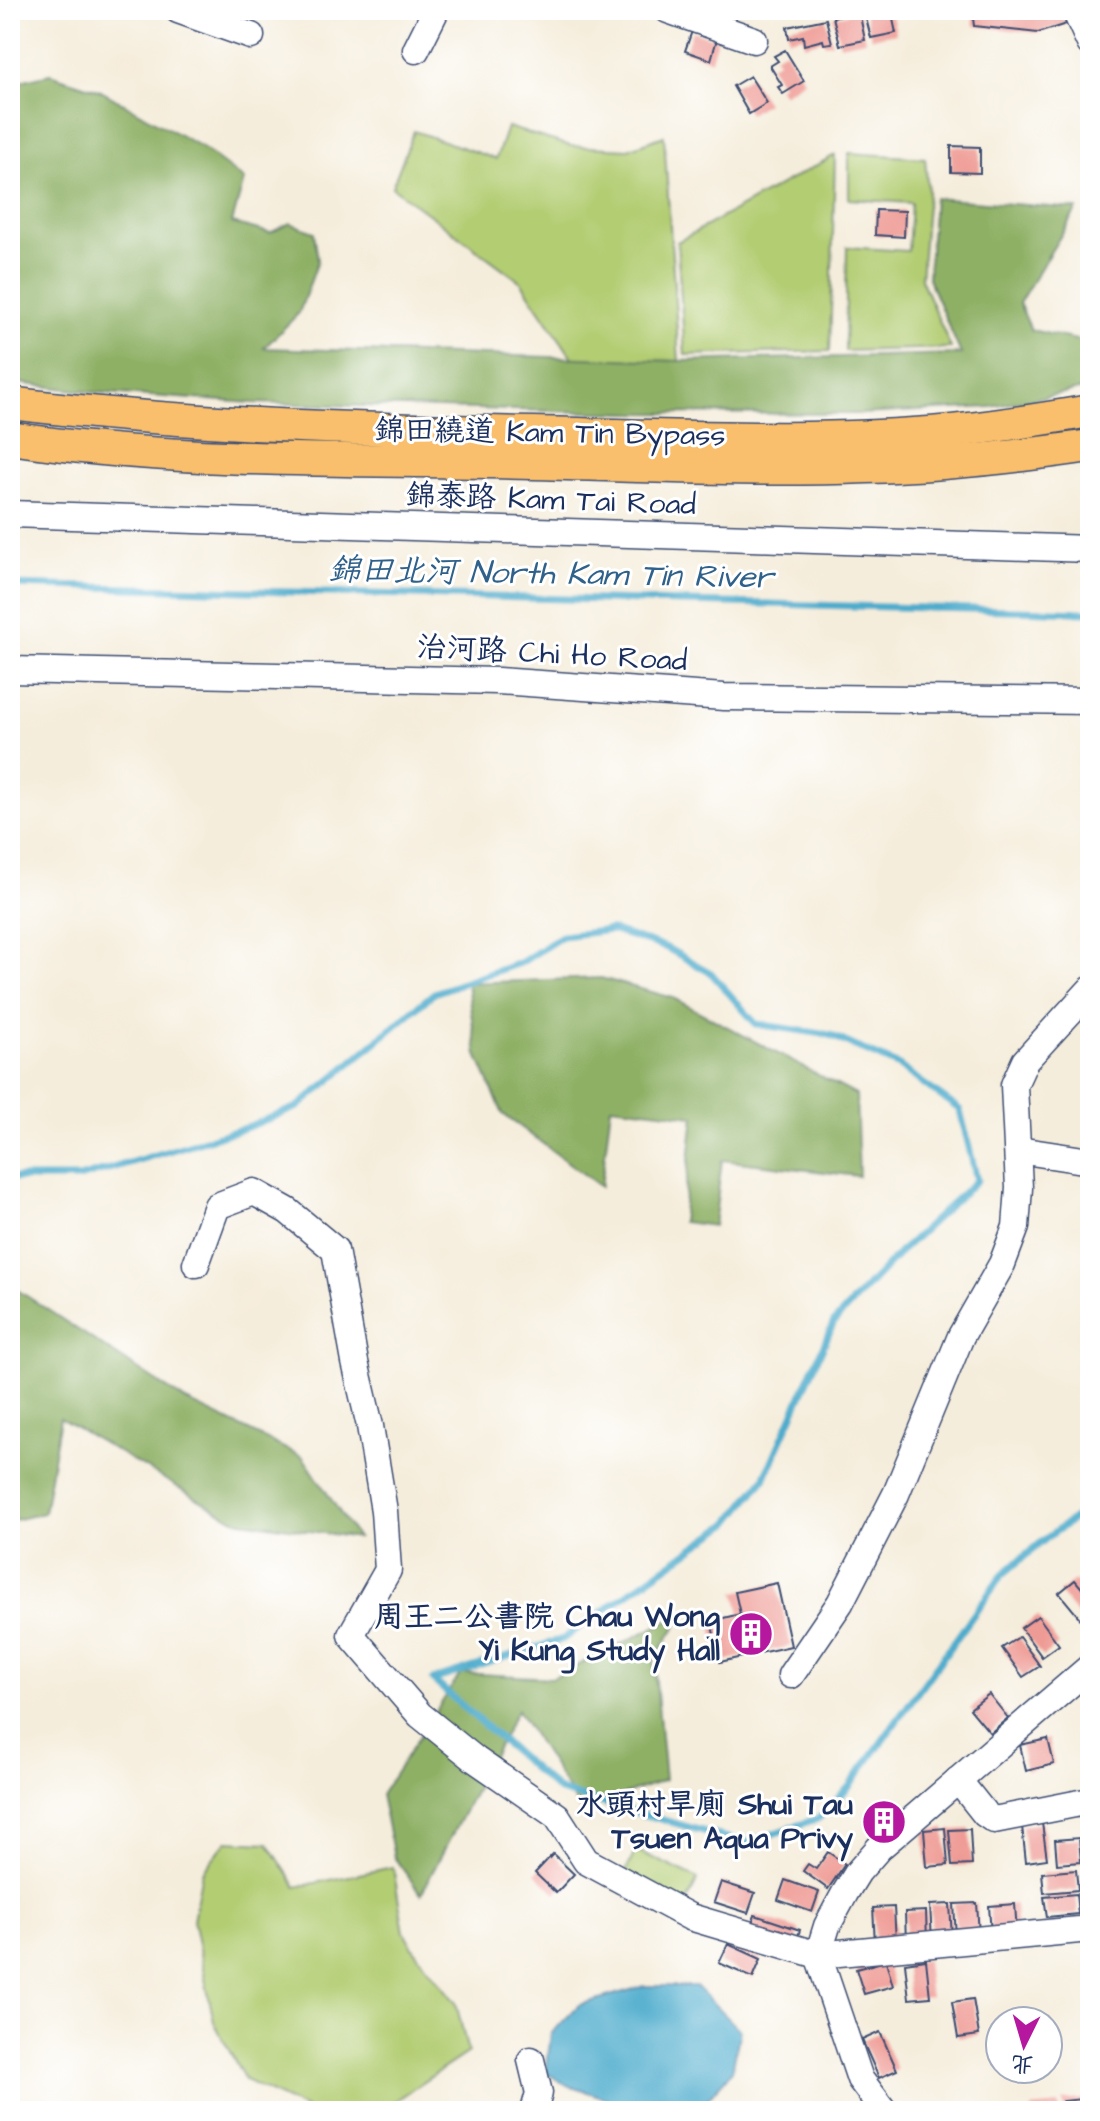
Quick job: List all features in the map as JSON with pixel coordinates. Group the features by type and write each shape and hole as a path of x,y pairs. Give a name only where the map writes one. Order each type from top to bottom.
{"main road":[{"name":"錦田繞道 Kam Tin Bypass","path":"10,403 93,414 247,425 740,437 858,437 952,431 1090,411"},
{"name":"錦田繞道 Kam Tin Bypass","path":"10,438 191,455 724,467 881,466 969,461 1090,446"}],"street":[{"path":"178,10 251,36"},
{"path":"416,50 436,10"},
{"path":"668,10 754,40"},
{"path":"1075,10 1090,43"},
{"name":"錦泰路 Kam Tai Road","path":"10,514 1090,549"},
{"name":"治河路 Chi Ho Road","path":"10,670 498,681 724,697 1090,701"},
{"path":"791,1675 840,1603 896,1494 961,1336 1002,1264 1016,1227 1018,1150 1014,1085 1025,1061 1090,990"},
{"path":"1018,1150 1090,1161"},
{"path":"196,1264 217,1206 254,1192 288,1211 335,1250 375,1454 384,1511 388,1570 351,1635 420,1715 476,1760 557,1816 586,1861 690,1917 818,1955 1090,1929"},
{"path":"884,2111 860,2079 818,1955 827,1926 858,1872 893,1835 1090,1667"},
{"path":"958,1780 985,1814 994,1820 1090,1801"},
{"path":"531,2060 539,2093 534,2111"}],"green space":[{"path":"50,74 99,90 201,147 244,180 232,223 270,233 290,223 314,232 318,261 299,313 264,348 679,361 961,354 928,278 934,198 1077,209 1019,303 1031,330 1081,341 1090,338 1090,388 991,407 861,414 628,413 252,403 91,392 10,382 10,98 21,81"},
{"path":"507,127 571,146 628,149 664,136 679,361 573,359 521,282 392,187 414,131 496,159"},
{"path":"849,153 925,158 928,192 921,279 951,348 845,351 847,247 908,251 911,203 849,199"},
{"path":"835,155 830,351 685,355 677,242"},
{"path":"601,978 673,998 856,1095 859,1176 722,1160 714,1226 682,1222 694,1116 611,1106 601,1187 503,1114 477,1055 467,983"},
{"path":"10,1285 186,1401 303,1457 357,1538 234,1520 60,1418 44,1513 10,1521"},
{"path":"685,1612 654,1660 665,1780 581,1810 517,1710 421,1894 394,1857 381,1795 461,1673 552,1678"},
{"path":"227,1841 268,1843 296,1887 393,1867 404,1932 417,1954 456,2003 468,2052 380,2111 309,2111 245,2080 214,2022 193,1920 202,1872"},
{"path":"636,1850 698,1879 686,1904 624,1875"}],"water":[{"path":"644,1986 696,1986 740,2030 732,2071 697,2111 624,2111 611,2101 566,2085 546,2072 551,2034 579,2005"}],"building":[{"path":"864,10 891,10 896,33 871,38"},
{"path":"972,10 1062,10 1066,24 1038,33 974,26"},
{"path":"859,11 865,40 840,45 833,17"},
{"path":"826,19 832,43 824,44 823,40 804,45 803,36 789,39 787,27"},
{"path":"692,31 717,39 711,60 685,51"},
{"path":"785,50 804,81 783,94 778,87 782,85 770,66 778,61 774,56"},
{"path":"750,76 767,103 749,114 733,86"},
{"path":"951,146 980,147 980,173 951,172"},
{"path":"876,210 905,211 904,237 875,235"},
{"path":"1075,1580 1090,1598 1090,1615 1082,1621 1059,1593"},
{"name":"周王二公書院 Chau Wong Yi Kung Study Hall","path":"777,1583 791,1646 720,1662 711,1621 740,1614 735,1592"},
{"path":"1038,1616 1059,1645 1042,1657 1021,1628"},
{"path":"1019,1637 1040,1666 1023,1677 1002,1648"},
{"path":"989,1694 1008,1718 990,1733 970,1709"},
{"path":"1048,1739 1054,1764 1026,1771 1020,1745"},
{"name":"水頭村旱廁 Shui Tau Tsuen Aqua Privy","path":"887,1812 894,1819 881,1831 874,1824"},
{"path":"1042,1823 1047,1859 1026,1862 1022,1826"},
{"path":"945,1828 948,1865 927,1867 924,1830"},
{"path":"970,1829 972,1865 952,1866 949,1830"},
{"path":"1079,1838 1081,1862 1057,1864 1055,1840"},
{"path":"828,1852 845,1864 828,1889 803,1871 808,1864 816,1869"},
{"path":"553,1854 574,1874 556,1893 535,1873"},
{"path":"1076,1870 1078,1890 1044,1893 1042,1873"},
{"path":"785,1880 819,1892 812,1912 778,1900"},
{"path":"721,1882 755,1893 748,1913 714,1902"},
{"path":"1076,1894 1078,1914 1047,1917 1044,1897"},
{"path":"977,1903 979,1935 956,1937 954,1904"},
{"path":"950,1904 952,1938 932,1940 930,1905"},
{"path":"1015,1904 1017,1933 991,1935 989,1906"},
{"path":"894,1907 896,1942 875,1943 873,1908"},
{"path":"926,1911 927,1942 906,1943 905,1912"},
{"path":"755,1915 800,1930 795,1945 750,1930"},
{"path":"728,1944 761,1959 753,1978 719,1963"},
{"path":"926,1960 930,1997 909,1999 905,1963"},
{"path":"886,1961 893,1986 864,1994 856,1969"},
{"path":"973,1999 979,2035 958,2038 952,2002"},
{"path":"880,2032 897,2070 879,2078 862,2040"},
{"path":"1090,2098 1090,2111 1065,2111 1063,2101"},
{"path":"1059,2105 1060,2111 1031,2111 1031,2108"}],"waterway":[{"name":"錦田北河 North Kam Tin River","path":"10,585 1090,612"},
{"path":"10,1178 79,1178 245,1128 298,1107 434,993 522,962 562,936 611,930 667,948 711,973 756,1024 830,1035 899,1066 960,1110 977,1180 901,1251 834,1322 764,1479 729,1523 563,1639 433,1680"},
{"path":"433,1680 559,1791 746,1843 819,1818 849,1787 1003,1574 1090,1507"}],"place":[{"name":"周王二公書院 Chau Wong Yi Kung Study Hall","path":"751,1634"},
{"name":"水頭村旱廁 Shui Tau Tsuen Aqua Privy","path":"884,1822"}]}
